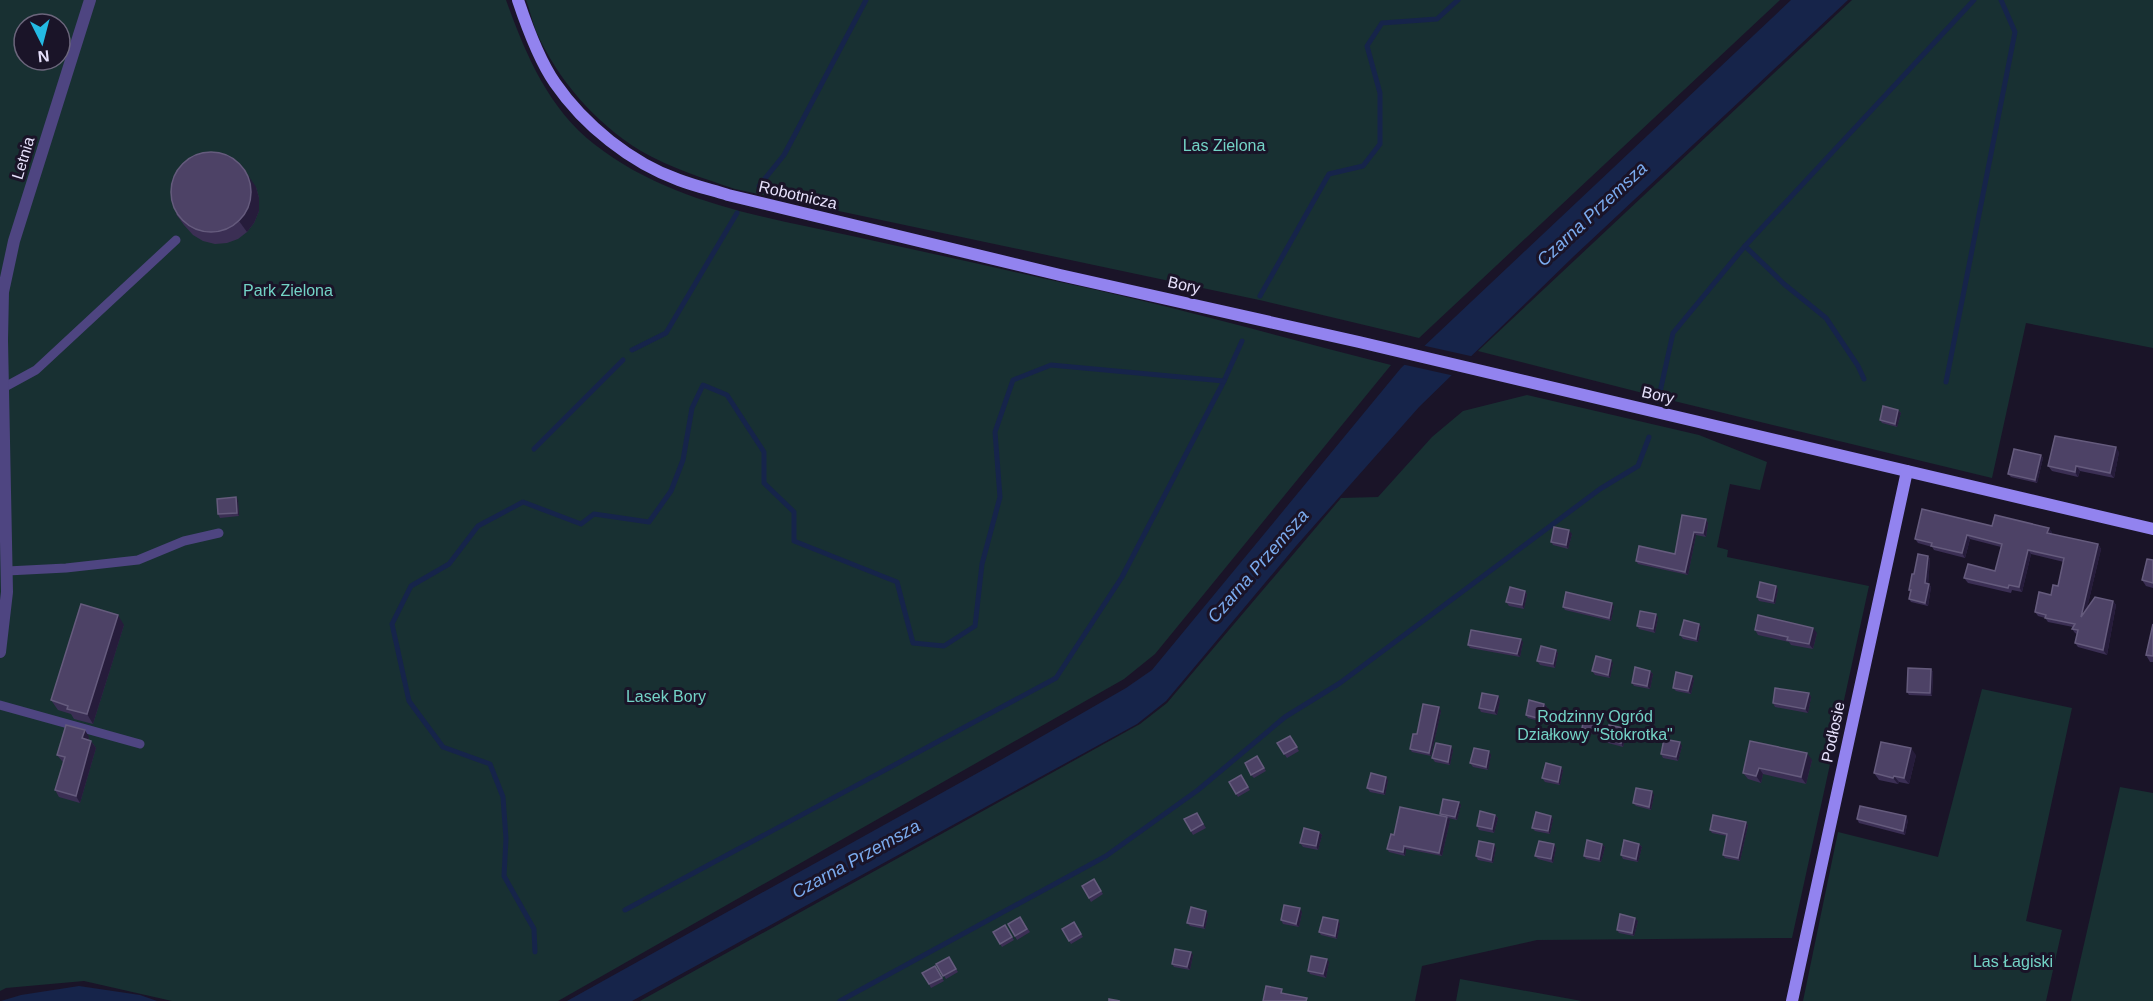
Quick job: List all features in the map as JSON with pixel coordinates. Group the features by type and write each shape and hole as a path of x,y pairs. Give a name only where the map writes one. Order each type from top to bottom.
{"street":[{"name":"Letnia","path":"0,650 7,571 1,340 3,292 9,259 90,0"},
{"name":"Robotnicza","path":"518,0 533,41 554,82 576,110 617,146 671,177 728,195 1154,295"},
{"name":"Bory","path":"1154,295 2153,529"},
{"name":"Podłosie","path":"1792,1001 1907,471"}],"lane":[{"path":"3,388 36,370 176,240"},
{"path":"7,571 66,568 138,560 184,541 219,532"},
{"path":"0,705 140,744"}],"green space":[{"name":"Park Zielona","path":"0,0 506,0 521,40 540,78 551,97 578,130 623,164 685,194 751,214 1109,293 1391,365 1155,654 1124,679 558,1001 172,1001 84,981 6,988 0,991"},
{"name":"Las Zielona","path":"526,0 1780,0 1419,338 1264,301 735,189 663,163 624,140 580,99 545,49 536,31"},
{"path":"1852,0 2153,0 2153,348 2026,323 1992,478 1478,351"},
{"name":"Rodzinny Ogród Działkowy \"Stokrotka\"","path":"1527,395 1699,435 1767,462 1760,490 1730,484 1717,547 1728,550 1727,557 1869,586 1792,938 1537,940 1422,966 1415,1001 640,1001 1140,724 1167,703 1341,498 1378,497 1432,437 1463,411"},
{"name":"Las Łagiski","path":"1982,689 2072,708 2026,921 2062,930 2046,1001 1803,1001 1838,832 1938,857"},
{"path":"2120,787 2153,793 2153,1001 2071,1001"},
{"path":"1460,979 1582,1001 1456,1001"}],"water":[{"name":"Czarna Przemsza","path":"1791,0 1848,0 1573,257 1419,407 1296,546 1166,701 1137,724 632,1001 567,1001 992,765 1126,688 1152,670 1401,368"},
{"path":"79,986 140,995 157,1001 1,1001 21,995"}],"pier":[{"path":"1421,345 1475,357 1455,376 1401,364"}],"building":[{"path":"211,152 226,155 239,164 248,177 251,192 248,207 239,220 226,229 211,232 196,229 183,220 174,207 171,192 174,177 183,164 196,155"},
{"path":"1883,406 1898,410 1895,424 1880,420"},
{"path":"2055,436 2116,447 2110,473 2076,466 2075,472 2048,466"},
{"path":"2014,449 2041,455 2035,480 2008,474"},
{"path":"236,497 237,513 218,514 217,499"},
{"path":"1922,509 1992,526 1995,515 2049,528 2047,533 2098,544 2081,617 2095,597 2113,601 2103,650 2075,643 2078,630 2072,629 2075,624 2045,618 2046,615 2035,612 2039,592 2051,595 2053,585 2058,586 2064,558 2028,550 2019,587 2009,585 2008,588 1964,578 1968,564 1995,571 2002,544 1967,535 1962,553 1931,546 1932,543 1915,539"},
{"path":"1682,515 1706,519 1703,533 1694,532 1685,572 1636,561 1639,546 1675,554"},
{"path":"1554,527 1569,530 1566,545 1551,542"},
{"path":"1918,554 1928,556 1925,583 1929,584 1925,603 1909,599 1912,574 1914,574"},
{"path":"2147,559 2153,560 2153,583 2142,580"},
{"path":"1760,582 1776,586 1773,601 1757,597"},
{"path":"1510,587 1525,591 1522,605 1506,602"},
{"path":"1566,592 1612,603 1609,618 1563,607"},
{"path":"81,604 118,615 87,714 67,709 68,706 51,700"},
{"path":"1640,611 1656,614 1653,629 1637,626"},
{"path":"1758,615 1813,628 1809,644 1755,630"},
{"path":"1684,620 1699,624 1696,639 1680,635"},
{"path":"2153,624 2153,656 2146,655"},
{"path":"1471,630 1521,639 1517,654 1468,645"},
{"path":"1541,646 1556,650 1553,664 1537,661"},
{"path":"1596,656 1611,660 1608,675 1592,671"},
{"path":"1635,667 1650,671 1647,686 1632,683"},
{"path":"1908,668 1931,669 1930,693 1907,692"},
{"path":"1676,672 1692,676 1688,691 1673,688"},
{"path":"1775,688 1809,693 1805,709 1773,703"},
{"path":"1482,693 1498,696 1494,711 1479,708"},
{"path":"1529,700 1544,704 1541,719 1526,715"},
{"path":"1423,704 1439,707 1429,753 1410,749 1413,734 1417,734"},
{"path":"1585,713 1600,717 1597,732 1582,728"},
{"path":"66,725 85,730 82,738 91,741 76,796 55,790 65,757 57,755"},
{"path":"1609,725 1624,728 1621,743 1606,740"},
{"path":"1290,736 1297,747 1284,754 1277,743"},
{"path":"1664,739 1680,742 1676,757 1661,754"},
{"path":"1750,741 1807,753 1801,777 1759,768 1756,776 1743,773"},
{"path":"1881,742 1911,748 1904,778 1894,776 1893,778 1874,773"},
{"path":"1436,743 1451,746 1448,762 1432,758"},
{"path":"1474,748 1489,751 1486,767 1470,763"},
{"path":"1257,756 1264,768 1251,775 1245,763"},
{"path":"1546,763 1561,767 1558,782 1542,778"},
{"path":"1371,773 1386,777 1383,792 1367,788"},
{"path":"1241,775 1248,787 1236,794 1229,782"},
{"path":"1636,788 1652,791 1649,807 1633,803"},
{"path":"1443,799 1459,802 1455,817 1440,814"},
{"path":"1860,806 1906,816 1903,831 1857,819"},
{"path":"1400,807 1447,817 1439,853 1404,846 1403,852 1387,849 1391,834 1394,835"},
{"path":"1480,811 1495,815 1492,829 1477,826"},
{"path":"1536,812 1551,816 1548,831 1532,828"},
{"path":"1197,813 1203,824 1191,831 1184,819"},
{"path":"1713,815 1746,822 1738,858 1723,855 1727,834 1710,830"},
{"path":"1304,828 1319,832 1316,846 1300,843"},
{"path":"1587,840 1602,844 1599,859 1584,856"},
{"path":"1624,840 1639,844 1636,859 1621,855"},
{"path":"1479,841 1494,844 1491,860 1476,856"},
{"path":"1539,841 1554,844 1551,859 1535,856"},
{"path":"1094,879 1101,891 1089,898 1082,886"},
{"path":"1284,905 1300,908 1296,924 1281,920"},
{"path":"1191,907 1206,911 1203,926 1187,923"},
{"path":"1620,914 1635,918 1632,933 1617,930"},
{"path":"1020,917 1027,929 1015,936 1008,924"},
{"path":"1323,917 1338,920 1335,936 1319,932"},
{"path":"1074,922 1081,934 1069,941 1062,929"},
{"path":"1005,925 1012,937 1000,944 993,932"},
{"path":"1175,949 1191,952 1187,967 1172,964"},
{"path":"1311,956 1327,959 1323,974 1308,971"},
{"path":"949,957 956,969 943,976 936,964"},
{"path":"935,966 942,978 929,984 922,973"},
{"path":"1266,986 1282,989 1281,993 1307,998 1306,1001 1263,1001"}],"waterway":[{"path":"759,186 784,155 866,0"},
{"path":"1260,296 1329,174 1363,166 1380,144 1380,93 1367,46 1382,23 1437,19 1458,0"},
{"path":"1658,401 1673,333 1745,246 1974,0"},
{"path":"1946,382 2015,32 2001,0"},
{"path":"632,350 666,333 737,213"},
{"path":"1745,246 1784,284 1826,318 1864,379"},
{"path":"625,910 1056,678 1122,577 1224,381 1242,341"},
{"path":"534,449 623,360"},
{"path":"535,952 534,929 504,876 506,839 503,797 490,764 443,747 409,701 392,624 411,586 449,564 478,526 523,502 581,524 594,514 649,522 671,491 683,460 692,408 703,385 727,395 764,452 764,483 794,512 794,541 897,582 913,643 944,646 975,626 982,564 1000,497 995,432 1013,380 1051,365 1224,381"},
{"path":"840,1001 1106,856 1198,790 1285,717 1340,683 1600,489 1638,466 1649,437"}],"park label":[{"name":"Lasek Bory","path":"666,696"}]}
